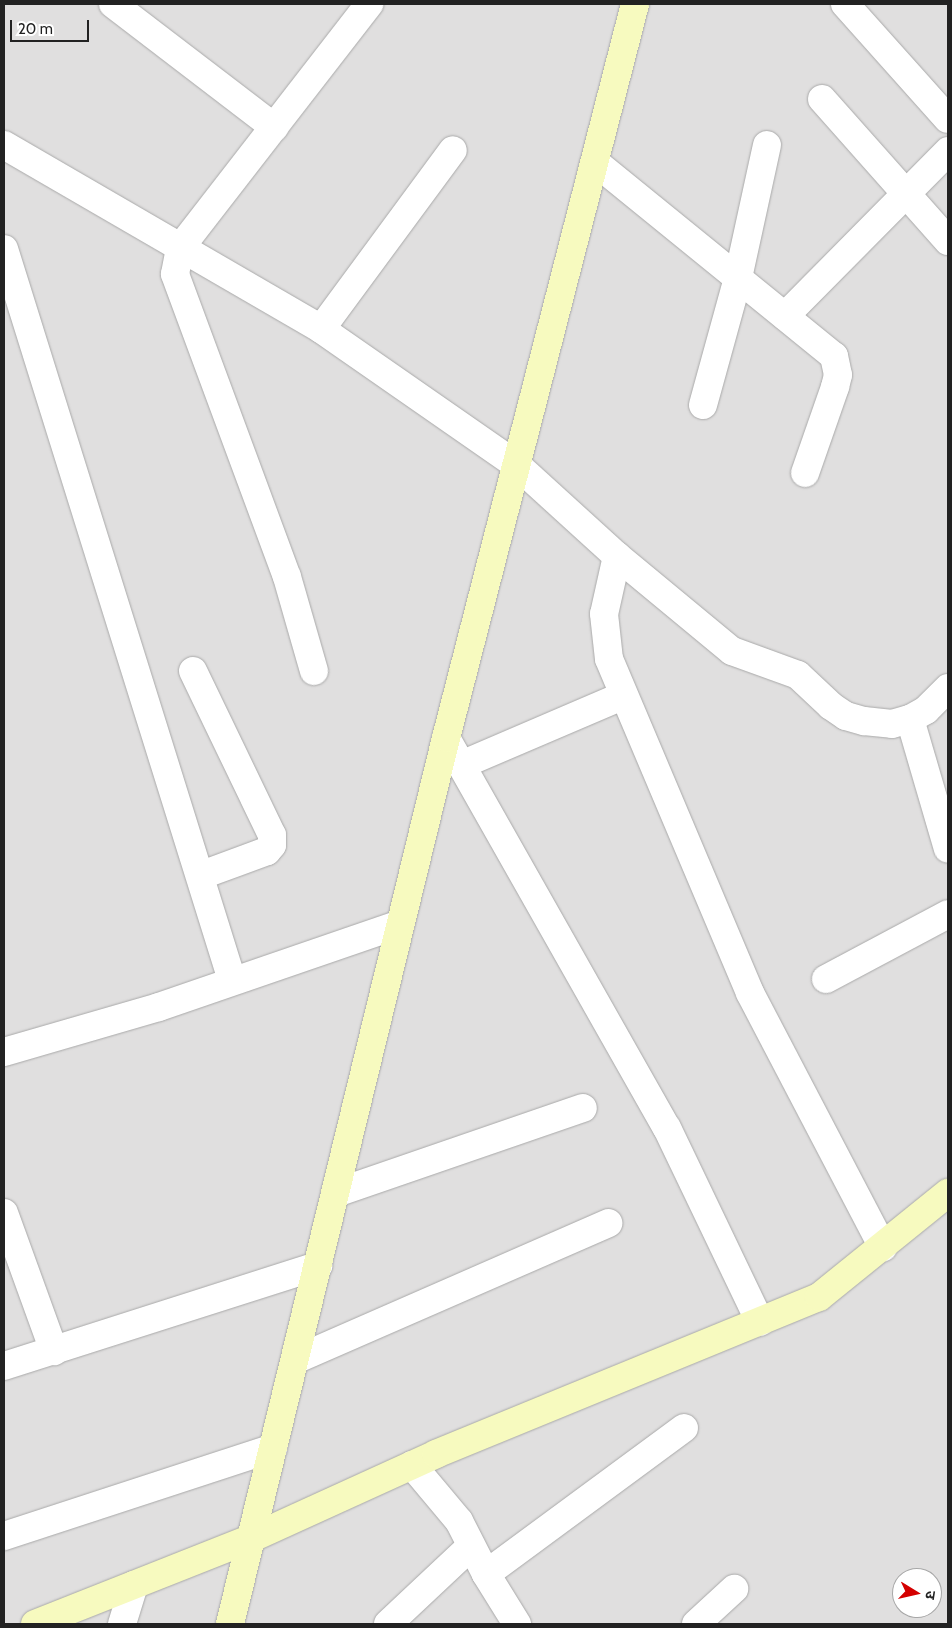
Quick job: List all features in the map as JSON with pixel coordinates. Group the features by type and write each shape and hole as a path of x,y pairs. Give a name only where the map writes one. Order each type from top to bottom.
{"street":[{"path":"113,4 274,126"},
{"path":"314,671 287,577 175,274 180,248 369,4"},
{"path":"230,1624 446,738 518,466 635,4"},
{"path":"845,4 948,119"},
{"path":"822,99 948,241"},
{"path":"4,145 320,329 518,466 618,556 732,651 798,675 831,706 846,716 892,724 910,719 926,710 948,688"},
{"path":"703,405 738,278 767,145"},
{"path":"320,329 453,150"},
{"path":"785,316 948,152"},
{"path":"595,162 826,349 837,364 835,387 806,473"},
{"path":"4,249 202,875 232,980"},
{"path":"618,556 604,614 609,659 750,993 883,1247"},
{"path":"193,671 272,835 272,845 267,851 202,875"},
{"path":"461,764 624,695"},
{"path":"910,719 948,849"},
{"path":"446,738 667,1128 760,1322"},
{"path":"826,979 948,914"},
{"path":"4,1052 159,1007 232,980 400,924"},
{"path":"336,1193 583,1108"},
{"path":"35,1624 252,1538 412,1465 819,1298 946,1200"},
{"path":"4,1213 54,1350"},
{"path":"295,1360 608,1223"},
{"path":"4,1366 318,1266"},
{"path":"486,1574 684,1428"},
{"path":"4,1536 273,1448"},
{"path":"412,1465 459,1522 486,1574 517,1624"},
{"path":"388,1624 471,1546"},
{"path":"122,1624 134,1585"},
{"path":"696,1624 734,1589"}],"shaded area":[{"path":"4,4 948,4 948,1624 4,1624"}]}
